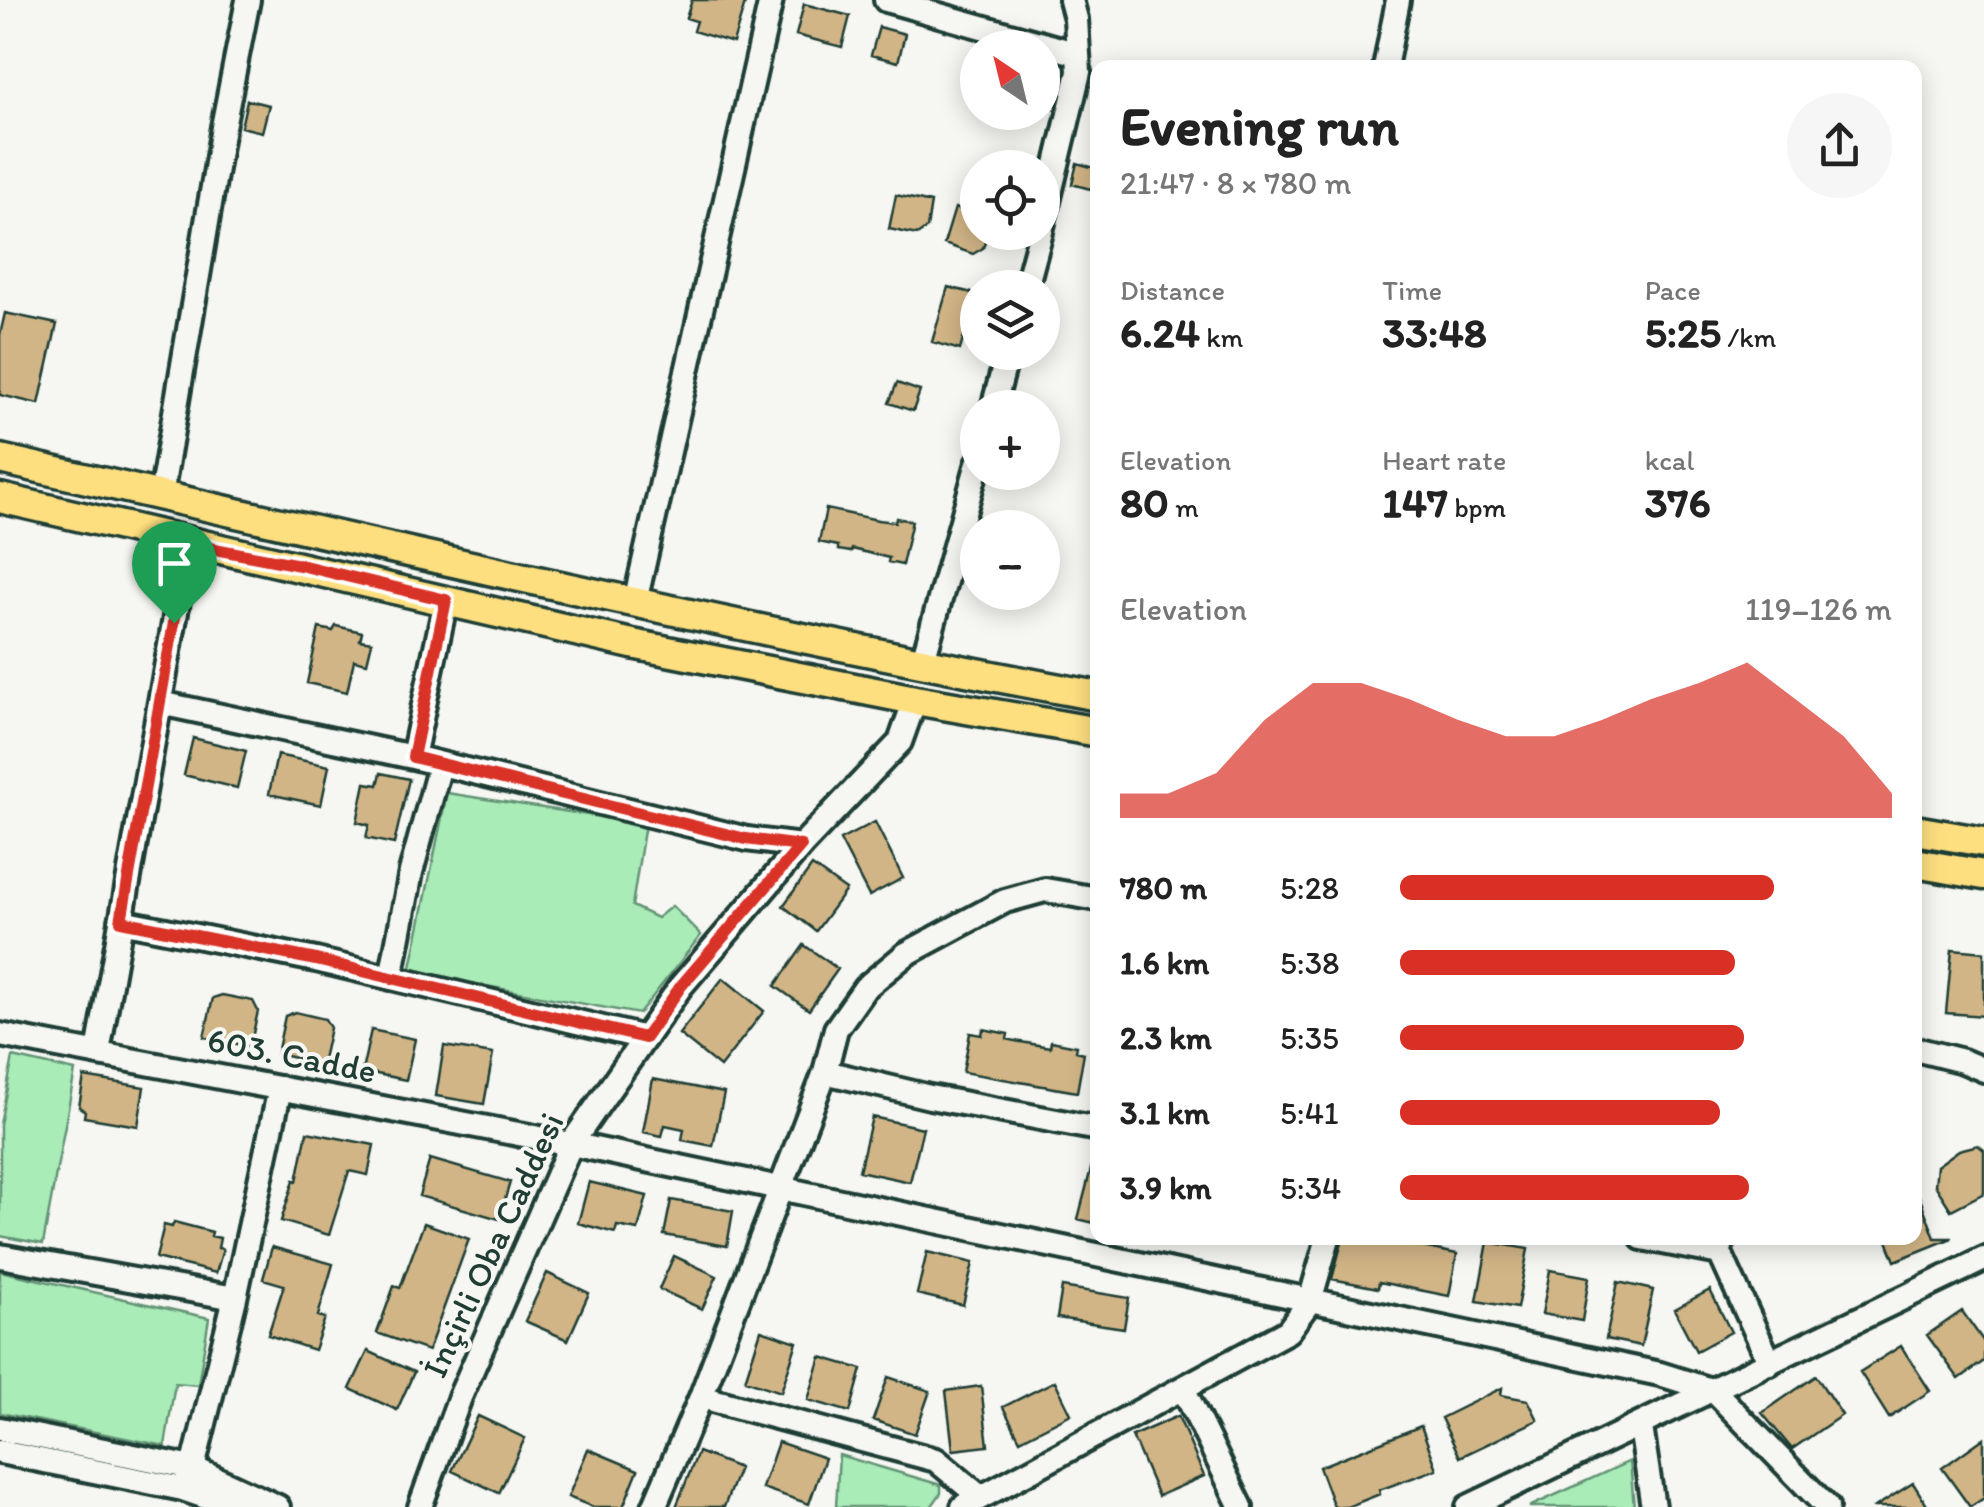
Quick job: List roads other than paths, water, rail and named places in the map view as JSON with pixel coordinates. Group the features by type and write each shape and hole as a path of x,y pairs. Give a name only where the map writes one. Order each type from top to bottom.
{"main road":[{"path":"0,459 922,664 1090,695"},
{"path":"0,498 632,644 1090,731"},
{"path":"1922,831 1984,842"},
{"path":"1922,864 1984,875"}],"street":[{"path":"162,496 248,0"},
{"path":"636,602 771,0"},
{"path":"886,0 1078,54"},
{"path":"1060,153 1079,72 1071,0"},
{"path":"1387,60 1398,0"},
{"path":"922,664 970,490"},
{"path":"98,1052 188,544"},
{"path":"413,757 446,600"},
{"name":"İnçirli Oba Caddesi","path":"420,1507 460,1397 571,1144 681,986 801,846 900,742 916,700"},
{"path":"160,703 413,757 746,839 801,846"},
{"path":"391,978 412,872 440,765"},
{"path":"654,1507 701,1397 825,1072 836,1030 865,988 906,954 1005,901 1045,890 1090,898"},
{"path":"121,921 391,978 645,1038"},
{"name":"603. Cadde","path":"0,1034 778,1187 1660,1374 1714,1391"},
{"path":"1922,1051 1984,1070"},
{"path":"825,1072 930,1097 1090,1127"},
{"path":"183,1489 193,1468 236,1298 280,1088"},
{"path":"701,1397 936,1460 971,1502 1288,1331 1310,1301 1326,1245"},
{"path":"1721,1245 1770,1363"},
{"path":"0,1256 236,1298"},
{"path":"1468,1507 1984,1259"},
{"path":"1184,1390 1241,1507"},
{"path":"1714,1391 1827,1507"},
{"path":"1641,1426 1652,1507"},
{"path":"0,1430 193,1468 278,1507"},
{"path":"0,1452 183,1489 234,1507"}]}
